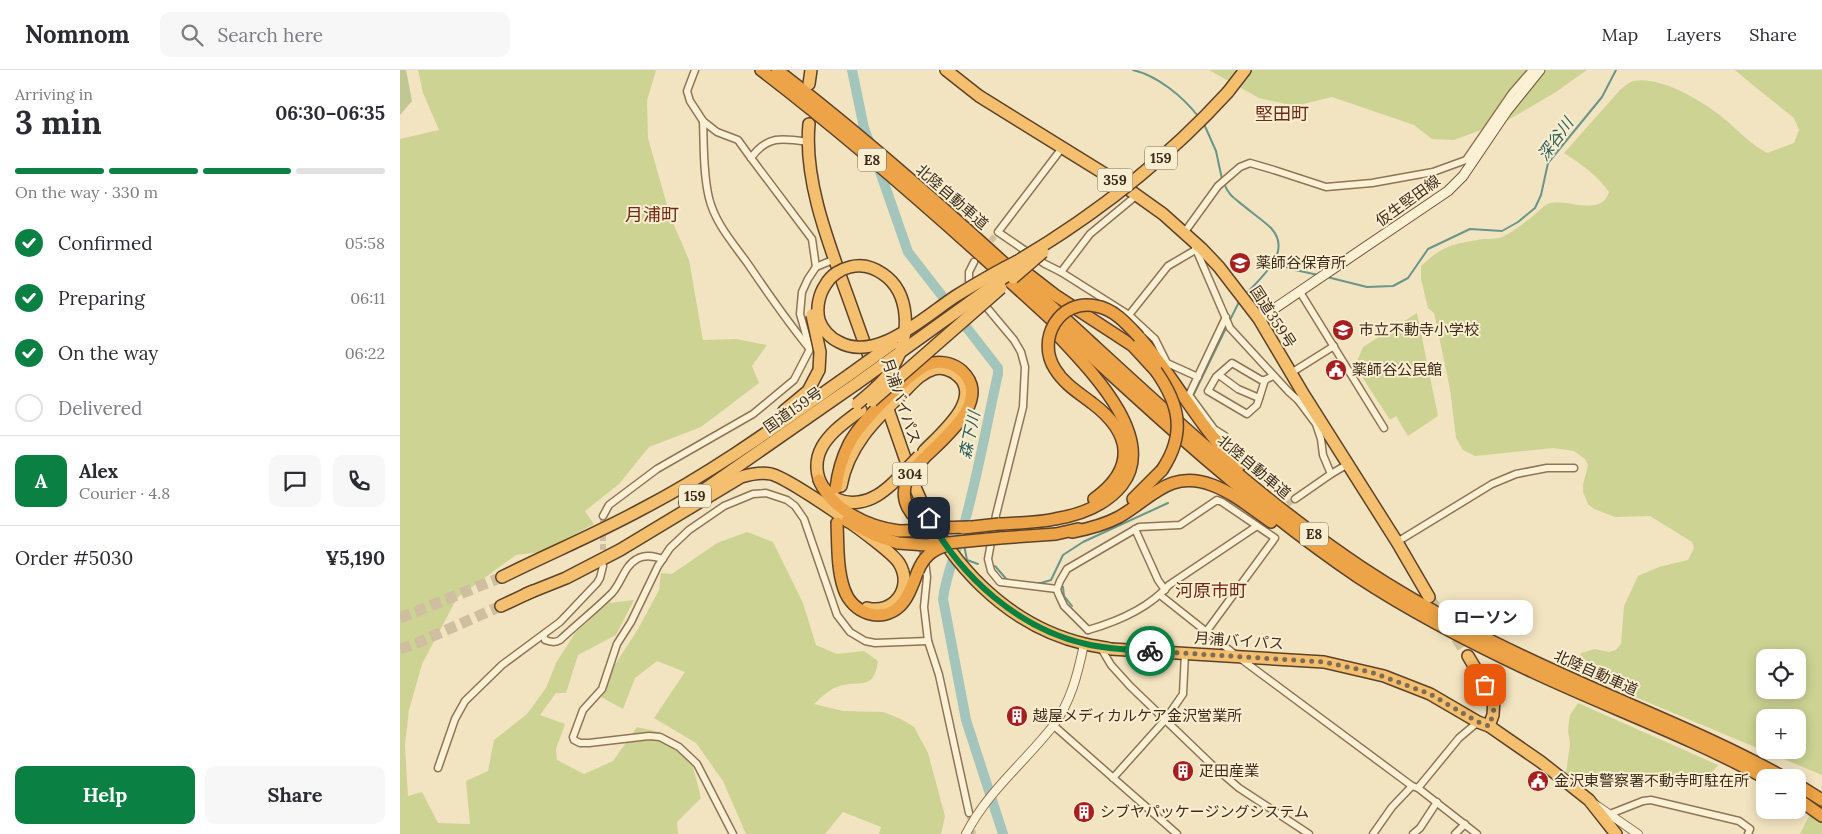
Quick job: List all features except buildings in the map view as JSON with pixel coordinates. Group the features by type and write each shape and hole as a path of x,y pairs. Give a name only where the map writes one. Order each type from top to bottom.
{"highway":[{"name":"北陸自動車道","path":"761,70 834,122"},
{"name":"北陸自動車道","path":"777,70 1195,438 1360,572 1496,644 1683,727 1767,769"},
{"path":"809,84 811,70"},
{"name":"国道359号","path":"946,70 978,96 1137,195 1163,214 1202,248 1219,267 1259,320 1291,373 1303,400 1348,464 1429,597"},
{"name":"国道159号","path":"502,577 641,510 852,380 1068,230 1155,163 1207,114 1228,92 1245,70"},
{"name":"月浦バイパス","path":"809,124 808,142 811,176 835,259 915,487 938,533 964,568 978,583 1032,623 1084,644 1100,647 1324,662 1371,672 1430,694 1484,724"},
{"name":"北陸自動車道","path":"914,189 927,207 1191,447 1275,517 1423,615 1495,654 1756,773"},
{"path":"914,189 1055,295 1133,346 1156,371 1173,400 1178,425 1174,450 1162,470 1140,493 1121,508 1072,532"},
{"path":"819,480 830,499 851,514 898,537 916,532 1053,520 1102,503 1115,493 1125,481 1131,465 1133,448 1125,422 1112,400 1045,322 927,207"},
{"name":"国道159号","path":"501,606 594,559 666,516 724,477 950,303 1022,259 1087,215"},
{"name":"159","path":"859,407 1068,230"},
{"name":"159","path":"819,480 816,467 823,446 832,434 882,382 896,363 902,348 905,332 905,324 905,316 904,309 896,288 886,276 874,269 855,266 843,269 833,276 821,293 818,306 820,320 826,332 837,341 863,348 892,339 899,334 906,330 956,296 1022,259"},
{"name":"159","path":"526,594 536,592 593,564 671,521 735,481 754,474 772,474 785,480 842,523 884,548 900,564 904,576 904,587 902,594 893,604 875,610 861,604 852,595 845,575 842,523 818,494 812,482 810,468 811,455 816,443 824,433 887,384 898,370 906,353 910,336 910,310 905,292 896,278 883,267 869,261 847,262 828,272 818,284 812,306 813,321 820,352 819,370 812,385 802,397 701,474"},
{"path":"1070,515 1087,505 1111,486 1120,473 1124,459 1122,438 1107,414 1063,380 1051,362 1048,342 1050,330 1058,319 1080,305 1095,305 1116,315 1140,337 1161,363 1205,428 1230,458 1290,513 1360,572"},
{"path":"819,480 828,493 846,502 852,503 873,498 892,484 923,456 956,424 967,410 971,399 971,389 965,375 958,368 948,363 932,363 915,373 886,404 866,420 852,438 842,461 838,488"},
{"path":"923,456 909,475 905,485 904,497 910,512 918,520 929,526 969,527"},
{"path":"971,541 936,549 927,556 918,571 907,597 896,609 886,614 875,615 858,609 850,601 842,584 842,523 869,532 898,537 926,545 1072,532 1092,528 1111,521 1165,485 1180,481 1196,481 1212,485 1230,494 1303,544 1360,572"},
{"path":"828,505 869,532"},
{"path":"1468,656 1494,699 1493,715 1484,724"},
{"name":"304","path":"1484,724 1541,762 1589,800 1616,834"},
{"path":"1806,790 1822,800"},
{"path":"1806,802 1822,811"},
{"path":"1806,803 1822,816"}],"main road":[{"name":"仮生堅田線","path":"1259,320 1448,191 1463,176 1507,111 1540,70"}],"street":[{"path":"696,70 687,91 690,101 703,121 716,132 738,140 812,239 816,267"},
{"path":"1330,474 1323,455 1321,438 1316,424 1303,400 1273,376 1228,321 1197,248 1184,232 1219,184 1240,167 1250,163 1326,187 1372,183 1441,169 1466,160 1512,93 1532,70"},
{"path":"703,121 704,165 709,197 714,212 748,265 810,349"},
{"path":"751,158 767,142 779,139 808,142"},
{"path":"1062,148 998,232 1045,264 1129,314 1155,340 1167,362 1198,377"},
{"path":"1061,272 1090,234 1137,195"},
{"path":"1129,314 1168,266 1197,248"},
{"path":"602,516 609,505 657,469 753,414 794,380 810,349 800,314 802,292 816,267 835,259"},
{"path":"974,262 969,272 969,281 973,291 1014,340 1025,367 1023,408 996,515 988,559 991,571 1000,582 1057,589"},
{"path":"1300,292 1384,428"},
{"path":"1223,439 1225,436 1214,429 1189,395 1228,321"},
{"path":"1291,373 1334,346"},
{"path":"1265,380 1258,405 1247,414 1208,391 1219,375 1232,363 1261,380 1273,376"},
{"path":"1219,375 1238,389 1259,398"},
{"path":"1294,499 1348,464"},
{"path":"1397,542 1492,484 1516,474 1547,468 1574,468"},
{"path":"733,834 697,764 679,747 660,737 612,739 589,743 574,740 573,737 583,710 602,689 617,644 631,622 670,548 690,530 724,506 753,494 776,495 795,506 804,519 837,615 850,632 865,641 875,643 928,641"},
{"path":"1088,630 1064,606 1057,589 1067,569 1139,527 1180,524 1217,500 1275,538 1206,632"},
{"path":"1088,630 1106,624 1143,606 1162,592 1168,585 1257,526"},
{"path":"1136,529 1162,592 1206,632 1437,802 1477,834"},
{"path":"938,533 927,534 923,545 928,577 924,607 928,641 939,675 972,815"},
{"path":"543,635 545,640 548,641 556,642 560,640 611,593 619,584 627,568 636,559 645,556 663,559"},
{"path":"438,768 455,719 465,701 502,665 560,622 597,583 602,566"},
{"path":"966,834 972,815 1053,725 1075,684 1088,630"},
{"path":"1100,647 1111,665 1165,720 1239,788 1309,834"},
{"path":"1113,778 1165,720 1183,694 1185,653"},
{"path":"1373,834 1392,807 1415,787 1459,738 1484,724"},
{"path":"1053,725 1177,834"},
{"path":"1589,800 1638,834"},
{"path":"1610,814 1642,801 1651,800 1739,821 1750,829 1748,834"},
{"path":"1413,834 1420,828 1437,802"},
{"path":"1455,834 1465,824"}],"green space":[{"path":"400,70 406,70 412,101 400,115"},
{"path":"418,70 656,70 647,101 648,138 670,216 689,260 703,340 736,339 767,345 752,366 759,383 701,427 649,447 619,484 585,511 594,524 541,552 516,555 457,598 422,664 409,710 405,745 408,796 422,792 438,823 470,824 466,781 488,771 494,740 527,714 546,688 556,663 575,633 609,603 634,600 616,635 578,655 566,693 556,693 540,715 565,724 556,749 557,760 584,774 613,761 637,727 659,732 690,755 701,798 677,822 678,834 400,834 400,139 439,130 423,93"},
{"path":"1209,70 1587,70 1556,92 1508,120 1454,140 1432,139 1414,125 1332,97 1295,106 1259,98"},
{"path":"1735,70 1822,70 1822,775 1784,759 1806,759 1806,709 1756,709 1756,747 1585,676 1577,666 1581,653 1595,649 1609,652 1616,650 1621,644 1624,606 1638,576 1659,567 1688,560 1694,548 1692,542 1650,516 1615,517 1594,509 1588,504 1583,492 1588,465 1585,459 1574,451 1553,448 1475,456 1463,450 1456,438 1450,389 1434,313 1428,308 1421,279 1421,266 1449,246 1502,237 1519,227 1550,203 1557,202 1591,206 1605,200 1609,192 1599,180 1577,161 1564,153 1627,84 1645,80 1681,91 1714,111 1749,141 1767,153 1794,143 1799,130 1794,118"},
{"path":"1417,313 1438,416 1408,436 1396,416 1390,420 1355,366 1363,347"},
{"path":"747,532 773,542 803,603 816,645 837,654 864,651 878,661 873,678 869,681 837,687 814,704 843,711 883,712 901,719 914,727 928,753 945,816 941,834 879,834 881,827 843,812 825,834 746,834 723,781 696,743 654,718 685,672 657,661 635,678 623,709 601,697 611,671 638,629 659,590 661,573 672,574 717,543"},
{"path":"1578,703 1718,765 1704,783 1697,785 1661,779 1593,787 1566,773 1570,744 1568,730 1570,715"},
{"path":"1810,814 1822,823 1822,834 1800,834"}],"waterway":[{"name":"森下川","path":"852,70 864,128 871,147"},
{"path":"1133,70 1151,77 1169,88 1185,101 1198,116"},
{"name":"深谷川","path":"1327,277 1367,287 1393,286 1408,278 1428,249 1470,229 1502,231 1518,222 1535,208 1541,195 1548,163 1602,97 1616,70"},
{"path":"1204,124 1216,151 1222,179"},
{"name":"森下川","path":"877,163 908,252 998,368 972,493 962,532 948,573 943,599 966,720 1003,834"},
{"path":"1224,183 1227,191 1232,196 1271,228 1277,237 1279,246 1273,263 1247,293"},
{"name":"深谷川","path":"1274,262 1291,269 1318,275"},
{"path":"1229,322 1239,302"},
{"path":"1193,396 1227,326"},
{"path":"1032,583 1051,580 1063,555 1083,542 1168,503"},
{"path":"964,545 967,560 978,564"},
{"path":"995,566 1008,581"},
{"path":"1061,586 1063,587 1064,596 1072,606"}],"tunnel":[{"path":"974,262 998,232"},
{"path":"1280,509 1295,499"},
{"path":"603,516 603,559"},
{"path":"400,618 502,577"},
{"path":"1429,597 1468,656"},
{"path":"400,649 501,606"},
{"path":"969,813 973,834"}],"way so far":[{"path":"1150,651 1324,662 1371,672 1430,694 1478,722 1489,726 1493,715 1494,699 1485,685"}],"place":[{"name":"薬師谷保育所","path":"1240,263"},
{"name":"市立不動寺小学校","path":"1343,330"},
{"name":"薬師谷公民館","path":"1336,370"},
{"name":"ローソン","path":"1485,685"},
{"name":"越屋メディカルケア金沢営業所","path":"1017,716"},
{"name":"疋田産業","path":"1183,771"},
{"name":"金沢東警察署不動寺町駐在所","path":"1538,781"},
{"name":"シブヤパッケージングシステム","path":"1084,812"}],"district":[{"name":"堅田町","path":"1282,114"},
{"name":"月浦町","path":"652,215"},
{"name":"河原市町","path":"1211,591"}],"route":[{"path":"929,518 951,553 978,583 996,599 1032,623 1084,644 1111,649 1150,651"}]}
